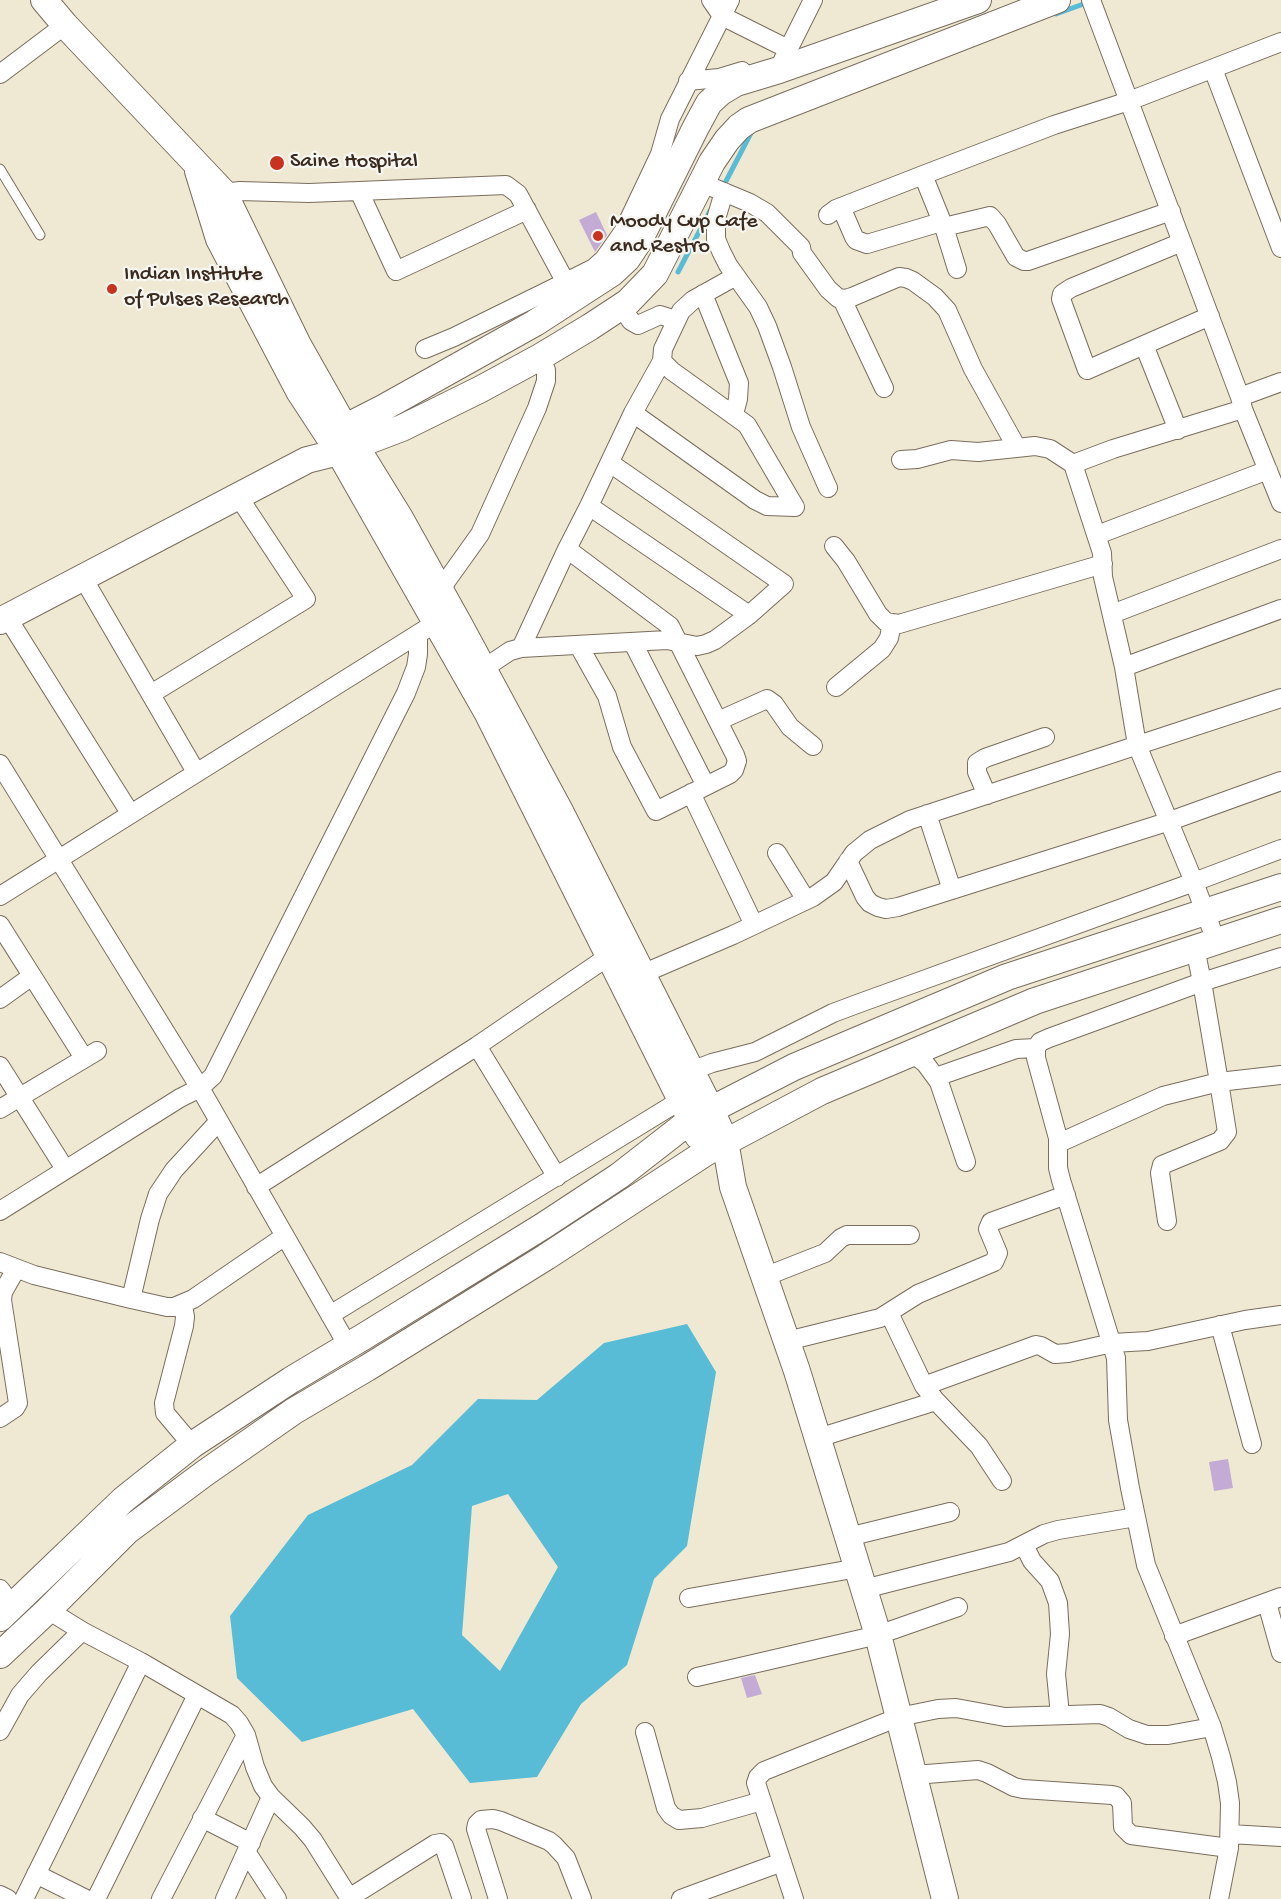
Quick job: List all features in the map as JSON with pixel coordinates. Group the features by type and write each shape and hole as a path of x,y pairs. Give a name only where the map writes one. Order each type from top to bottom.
{"street":[{"path":"44,0 224,193 342,440"},
{"path":"711,0 726,8 784,59"},
{"path":"784,59 813,0"},
{"path":"425,349 612,273 627,259 639,241 709,103 721,92 736,82 784,59 940,0"},
{"path":"688,81 719,78 978,0"},
{"path":"828,488 801,427 767,326 716,239 712,162 726,140 749,120 1057,0"},
{"path":"1091,0 1281,503"},
{"path":"130,813 3,619 307,460 342,440 383,408 535,323 604,259 623,232 660,154 670,119 726,8"},
{"path":"0,75 65,25"},
{"path":"1171,211 1028,261 1016,257 990,216 943,224 867,244 856,240 834,211 1054,125 1129,101 1281,42"},
{"path":"1213,69 1273,206 1281,248"},
{"path":"196,165 219,239 299,391 342,440 400,518 437,615 487,712 619,952 642,974 691,1071 694,1110"},
{"path":"923,175 943,224 957,268"},
{"path":"224,193 240,191 309,193 506,185 518,194 570,290"},
{"path":"713,188 759,208 783,228 801,247 802,253 828,289 842,299 899,277 913,281 935,297 947,310 973,369 1017,448"},
{"path":"342,440 402,428 540,357 621,306 655,274 713,188"},
{"path":"359,191 396,271 527,210"},
{"path":"1182,242 1071,288 1062,294 1061,298 1087,370 1210,316"},
{"path":"521,648 633,413 663,361 663,349 676,320 686,305 736,276"},
{"path":"703,294 739,383 734,414"},
{"path":"842,299 884,388"},
{"path":"621,306 631,321 638,325 660,315 676,320"},
{"path":"1144,345 1178,430"},
{"path":"0,1211 180,1098 200,1088 219,1068 405,693 416,667 418,654 480,534 537,408 546,381 546,370 540,357"},
{"path":"633,413 755,500 767,506 795,507 747,425 672,371 663,361"},
{"path":"1073,464 1113,449 1178,430 1242,403 1281,382"},
{"path":"901,460 917,459 951,450 978,452 1042,447 1055,452 1073,464 1102,553 1103,577 1124,667 1137,745 1206,912 1202,982 1227,1132 1220,1141 1162,1165 1160,1173 1167,1221"},
{"path":"483,669 510,651 521,648 677,641 697,646 706,644 715,640 748,615 784,584 610,463"},
{"path":"1097,535 1268,470"},
{"path":"151,694 306,599 238,496"},
{"path":"589,506 748,615"},
{"path":"834,546 846,561 878,614 886,622 899,624 1102,564"},
{"path":"567,549 666,621 674,632 737,761 730,774 656,811 622,747 607,696 579,646"},
{"path":"1112,614 1281,549"},
{"path":"83,578 196,772"},
{"path":"1124,667 1281,609"},
{"path":"437,615 483,669 561,813 619,952 733,1187 787,1341 878,1635 945,1899"},
{"path":"0,896 437,615"},
{"path":"836,687 882,649 889,638 892,623"},
{"path":"633,643 699,789 754,925"},
{"path":"642,974 806,900 834,882 848,861 870,840 910,820 1281,698"},
{"path":"718,721 767,699 774,704 786,723 813,746"},
{"path":"987,795 977,772 977,763 985,758 1045,737"},
{"path":"0,764 200,1088 348,1346"},
{"path":"848,861 870,903 878,908 898,907 1170,821 1281,781"},
{"path":"927,814 952,890"},
{"path":"691,1071 755,1052 849,1007 1281,849"},
{"path":"777,853 806,900"},
{"path":"330,1315 557,1177 694,1110 1007,977 1281,887"},
{"path":"0,1655 127,1531 231,1454 294,1411 536,1263 715,1147 822,1091 1035,1001 1281,920"},
{"path":"0,925 32,976 90,1054 0,1109"},
{"path":"256,1186 477,1046 619,952"},
{"path":"1218,1899 1229,1841 1230,1803 1227,1782 1212,1727 1146,1565 1118,1420 1117,1372 1112,1343 1058,1168 1059,1143 1036,1058 1036,1048 1040,1042 1049,1038 1202,982 1281,957"},
{"path":"0,999 32,976"},
{"path":"477,1046 557,1177"},
{"path":"936,1077 1016,1049 1036,1048"},
{"path":"912,1053 925,1063 936,1077 966,1162"},
{"path":"0,1066 65,1169"},
{"path":"1059,1143 1163,1096 1219,1082 1281,1075"},
{"path":"4,1605 123,1500 192,1445 291,1380 619,1176 694,1110"},
{"path":"131,1299 158,1194 174,1170 219,1121"},
{"path":"787,1341 860,1323 889,1313 918,1294 994,1262 998,1253 988,1229 995,1219 1066,1195"},
{"path":"764,1277 825,1253 841,1238 848,1235 910,1235"},
{"path":"0,1418 15,1408 18,1403 2,1300 8,1266 34,1275 167,1307 183,1305 285,1236"},
{"path":"183,1305 184,1326 164,1403 165,1413 192,1445"},
{"path":"889,1313 924,1386 979,1446 1002,1481"},
{"path":"924,1386 1036,1345 1050,1352 1061,1354 1112,1343 1148,1341 1220,1325 1281,1315"},
{"path":"1220,1325 1252,1444"},
{"path":"818,1438 936,1401"},
{"path":"848,1538 950,1512"},
{"path":"689,1598 861,1579 996,1556 1058,1530 1137,1517"},
{"path":"1024,1545 1032,1561 1050,1581 1058,1603 1060,1634 1056,1674 1060,1715"},
{"path":"1174,1636 1274,1600 1281,1653"},
{"path":"697,1677 878,1635 958,1606"},
{"path":"48,1610 232,1715 246,1735 263,1786 271,1797 308,1833 349,1898 435,1844 441,1843 462,1899"},
{"path":"0,1731 21,1695 39,1673 82,1631"},
{"path":"24,1899 141,1662"},
{"path":"96,1899 197,1695"},
{"path":"794,1899 756,1783 764,1771 899,1717 956,1708 1005,1717 1100,1714 1129,1729 1147,1735 1168,1735 1212,1727"},
{"path":"645,1732 666,1808 679,1820 690,1820 762,1801"},
{"path":"162,1899 246,1735"},
{"path":"914,1775 978,1770 1023,1789 1112,1795 1122,1803 1123,1827 1131,1835 1229,1841 1281,1837"},
{"path":"225,1899 271,1797"},
{"path":"202,1818 249,1848 276,1899"},
{"path":"498,1899 476,1829 481,1820 501,1821 549,1841 566,1858 582,1899"},
{"path":"681,1899 782,1862"},
{"path":"36,1874 86,1899"},
{"path":"0,1895 8,1899"}],"lane":[{"path":"0,169 40,235"}],"water":[{"path":"687,1324 716,1372 687,1546 654,1579 627,1665 581,1704 537,1777 470,1783 413,1709 302,1742 237,1678 230,1616 308,1515 412,1465 478,1399 537,1400 604,1343","holes":["508,1494 558,1567 500,1671 462,1635 472,1506"]}],"building":[{"path":"596,212 607,235 595,252 579,220"},
{"path":"1228,1459 1233,1488 1214,1491 1209,1462"},
{"path":"755,1675 762,1694 747,1698 741,1678"}],"waterway":[{"path":"1056,14 1089,2"},
{"path":"723,187 752,131"},
{"path":"678,272 710,211"}],"place":[{"name":"Saine Hospital","path":"277,163"},
{"name":"Moody Cup Cafe and Restro","path":"598,236"},
{"name":"Indian Institute of Pulses Research","path":"112,289"}]}
